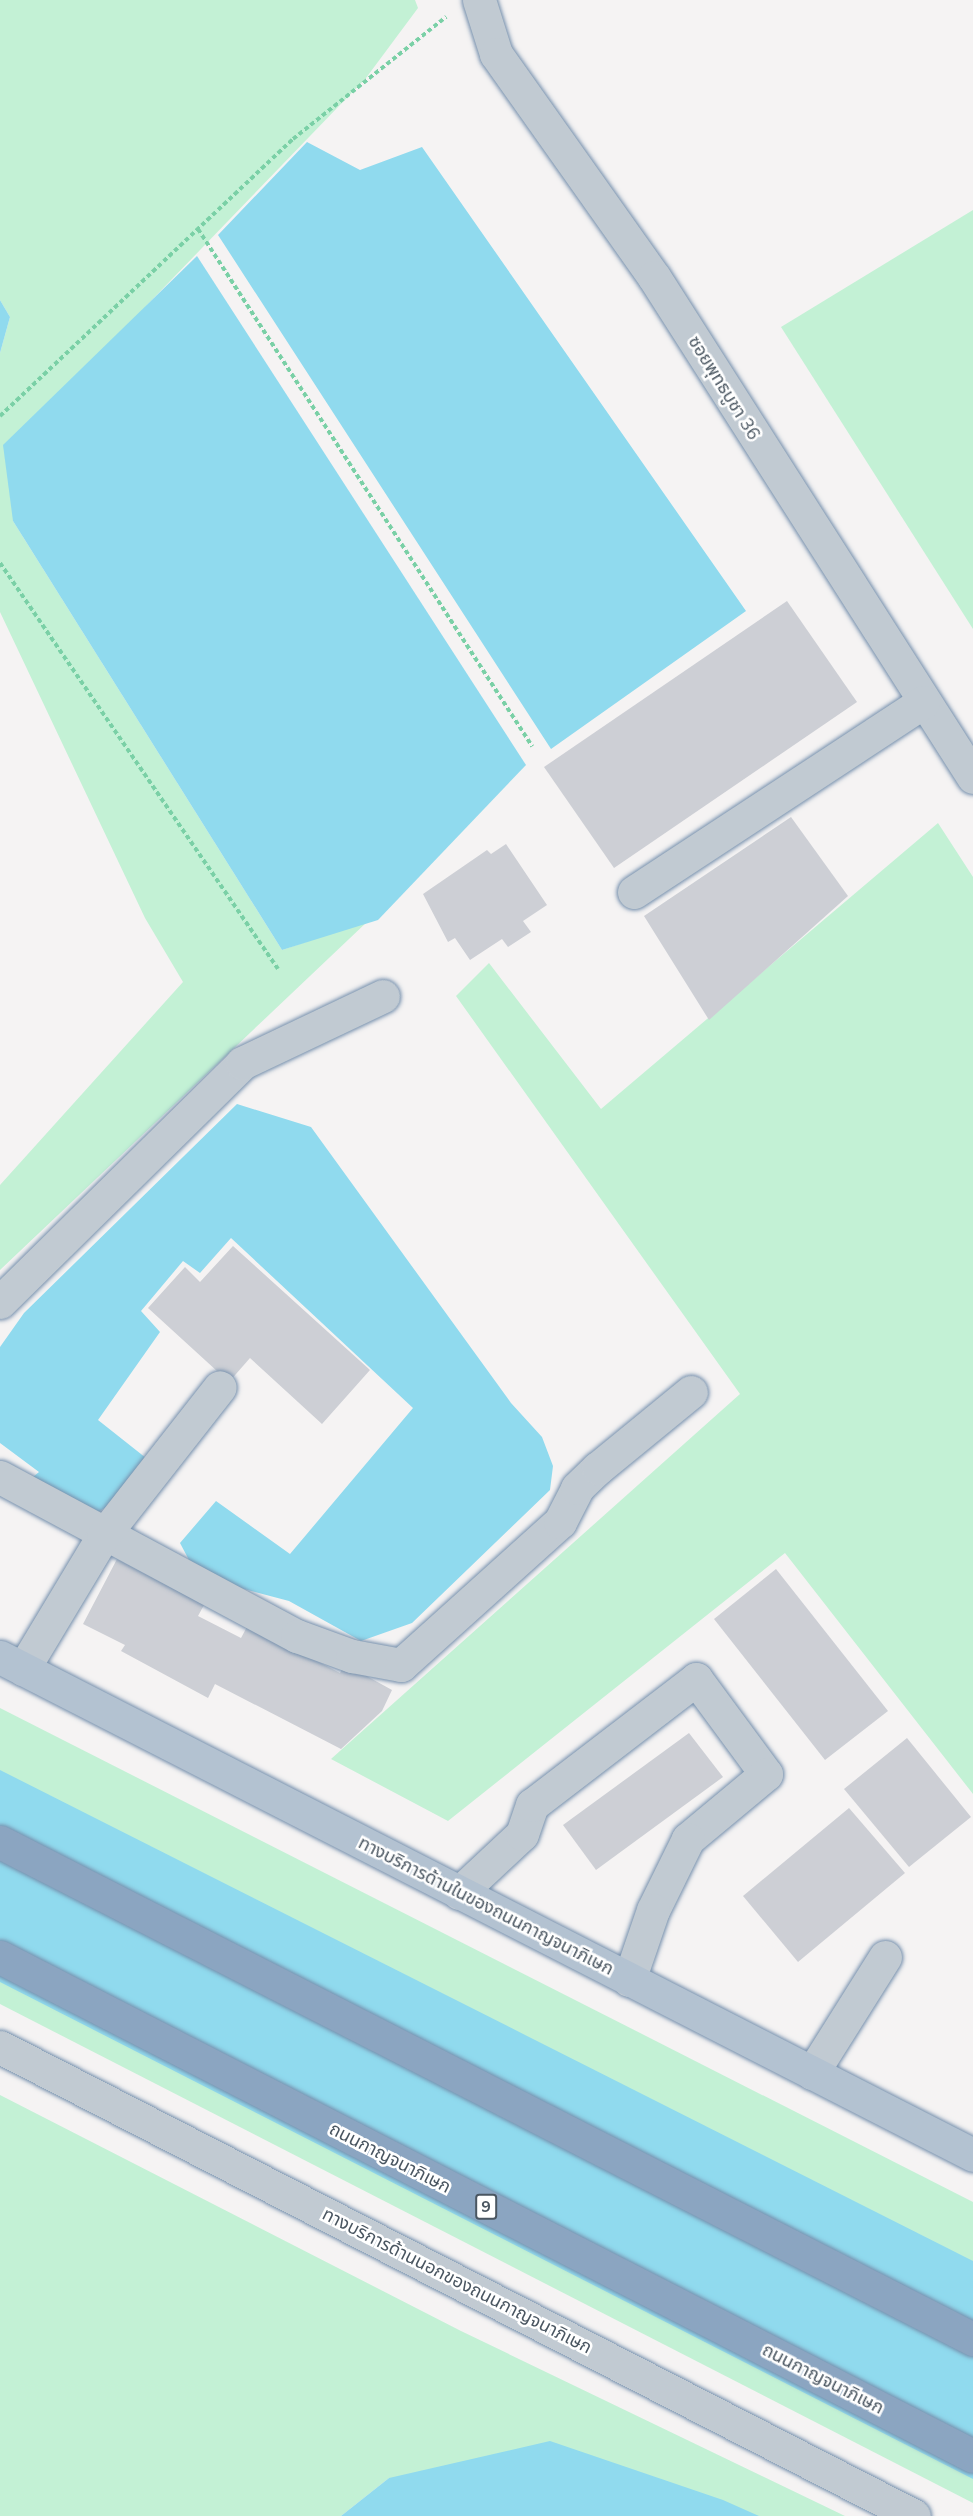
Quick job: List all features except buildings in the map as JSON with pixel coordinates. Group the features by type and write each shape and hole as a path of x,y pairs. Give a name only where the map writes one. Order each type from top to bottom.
{"highway":[{"path":"0,1842 973,2339"},
{"name":"ถนนกาญจนาภิเษก","path":"0,1957 973,2456"}],"main road":[{"name":"ทางบริการด้านในของถนนกาญจนาภิเษก","path":"12,1663 973,2155"}],"street":[{"name":"ซอยพุทธบูชา 36","path":"468,5 496,54 654,277 923,702 973,777"},
{"path":"634,892 923,702"},
{"path":"0,1302 242,1063 382,996"},
{"path":"12,1663 103,1536 220,1387"},
{"path":"0,1477 103,1536 297,1636 352,1656 401,1665 560,1522 577,1488 598,1467 691,1392"},
{"path":"459,1893 522,1834 532,1805 696,1679 766,1774 688,1839 653,1910 629,1980"},
{"path":"812,2073 885,1957"},
{"name":"ทางบริการด้านนอกของถนนกาญจนาภิเษก","path":"0,2046 914,2516"}],"path":[{"path":"0,416 293,139 468,5"},
{"path":"198,229 532,746"},
{"path":"0,563 278,969"}],"green space":[{"path":"0,0 415,0 418,8 366,78 146,306 13,521 282,950 368,921 0,1270 0,1185 183,982 145,918 0,612 0,353 10,317 0,300"},
{"path":"973,210 973,629 781,327"},
{"path":"938,823 973,877 973,1794 785,1553 448,1821 331,1759 740,1394 456,996 489,963 601,1109"},
{"path":"0,1708 973,2202 973,2503 0,2004"},
{"path":"0,2095 461,2331 845,2516 753,2516 389,2478 341,2516 0,2516"}],"water":[{"path":"307,142 360,170 422,147 746,611 551,749 218,235"},
{"path":"197,256 526,765 378,920 282,950 13,521 3,445"},
{"path":"0,300 10,317 0,353"},
{"path":"237,1104 311,1127 511,1403 542,1437 553,1466 550,1490 412,1623 361,1641 289,1601 218,1582 189,1560 180,1543 216,1501 290,1554 413,1408 231,1238 200,1273 183,1261 141,1311 160,1332 98,1420 146,1458 108,1506 95,1514 33,1477 39,1472 0,1443 0,1347 24,1313"},
{"path":"0,1770 973,2261 973,2479 0,1982"},
{"path":"550,2441 723,2500 759,2516 341,2516 389,2478"}]}
